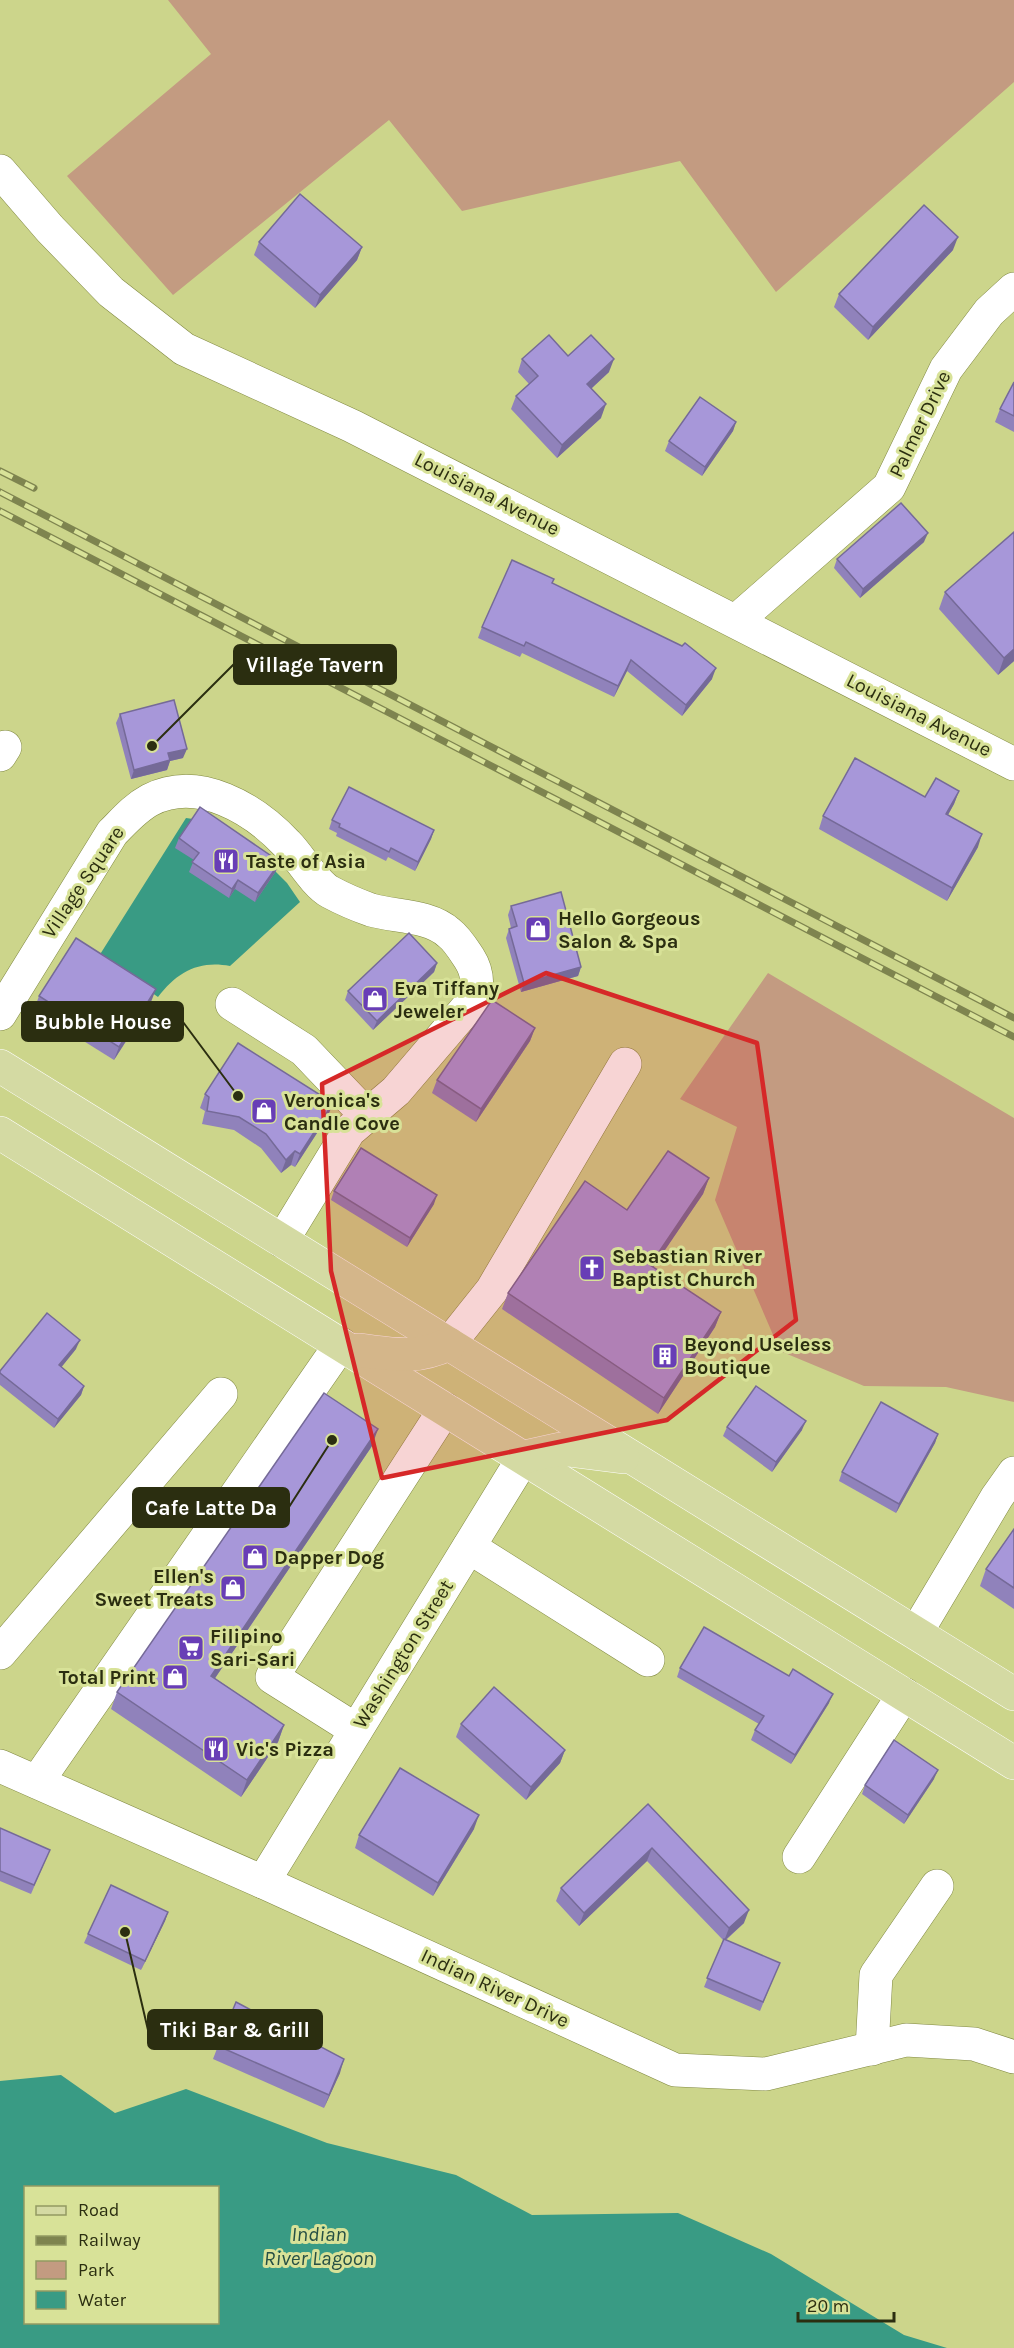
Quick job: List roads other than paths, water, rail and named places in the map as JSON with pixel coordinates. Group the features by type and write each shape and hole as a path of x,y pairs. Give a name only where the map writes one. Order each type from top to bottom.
{"main road":[{"path":"0,1066 1014,1694"},
{"path":"0,1133 1014,1763"},
{"path":"345,1347 408,1356 429,1353 449,1344"},
{"path":"524,1457 560,1449 633,1458"}],"street":[{"name":"Louisiana Avenue","path":"0,171 50,230 111,292 184,349 352,426 1014,764"},
{"name":"Palmer Drive","path":"736,621 889,487 946,369 989,312 1014,289"},
{"name":"Village Square","path":"0,1014 112,833 124,820 150,800 173,792 210,793 255,816 286,843 327,890 348,901 373,910 429,922 448,932 471,961 478,983 473,1001 396,1091 349,1131 282,1241"},
{"path":"232,1004 304,1050 367,1116"},
{"path":"449,1344 492,1290 626,1065"},
{"path":"37,1782 345,1347"},
{"path":"0,1653 221,1394"},
{"path":"356,1730 272,1677 445,1408"},
{"name":"Washington Street","path":"263,1882 524,1457"},
{"path":"916,1633 997,1497 1014,1473"},
{"path":"469,1547 648,1660"},
{"path":"799,1857 904,1694"},
{"name":"Indian River Drive","path":"0,1766 263,1882 675,2070 766,2074 906,2040 974,2044 1014,2057"},
{"path":"872,2049 876,1975 937,1886"}],"water":[{"path":"186,818 200,820 270,866 287,883 300,902 230,966 208,965 190,970 173,981 158,997 99,956"},
{"name":"Indian River Lagoon","path":"61,2075 115,2113 186,2089 327,2143 456,2175 532,2215 678,2213 771,2254 904,2335 947,2348 0,2348 0,2081"}],"railway":[{"path":"0,471 34,488"},
{"path":"0,492 1014,1018"},
{"path":"0,511 1014,1037"}],"place":[{"name":"Village Tavern","path":"152,746"},
{"name":"Taste of Asia","path":"226,861"},
{"name":"Hello Gorgeous Salon & Spa","path":"538,929"},
{"name":"Eva Tiffany Jeweler","path":"375,999"},
{"name":"Bubble House","path":"238,1096"},
{"name":"Veronica's Candle Cove","path":"264,1111"},
{"name":"Sebastian River Baptist Church","path":"592,1268"},
{"name":"Beyond Useless Boutique","path":"665,1356"},
{"name":"Cafe Latte Da","path":"332,1440"},
{"name":"Dapper Dog","path":"255,1557"},
{"name":"Ellen's Sweet Treats","path":"233,1588"},
{"name":"Filipino Sari-Sari","path":"191,1648"},
{"name":"Total Print","path":"175,1677"},
{"name":"Vic's Pizza","path":"216,1749"},
{"name":"Tiki Bar & Grill","path":"125,1932"}]}
